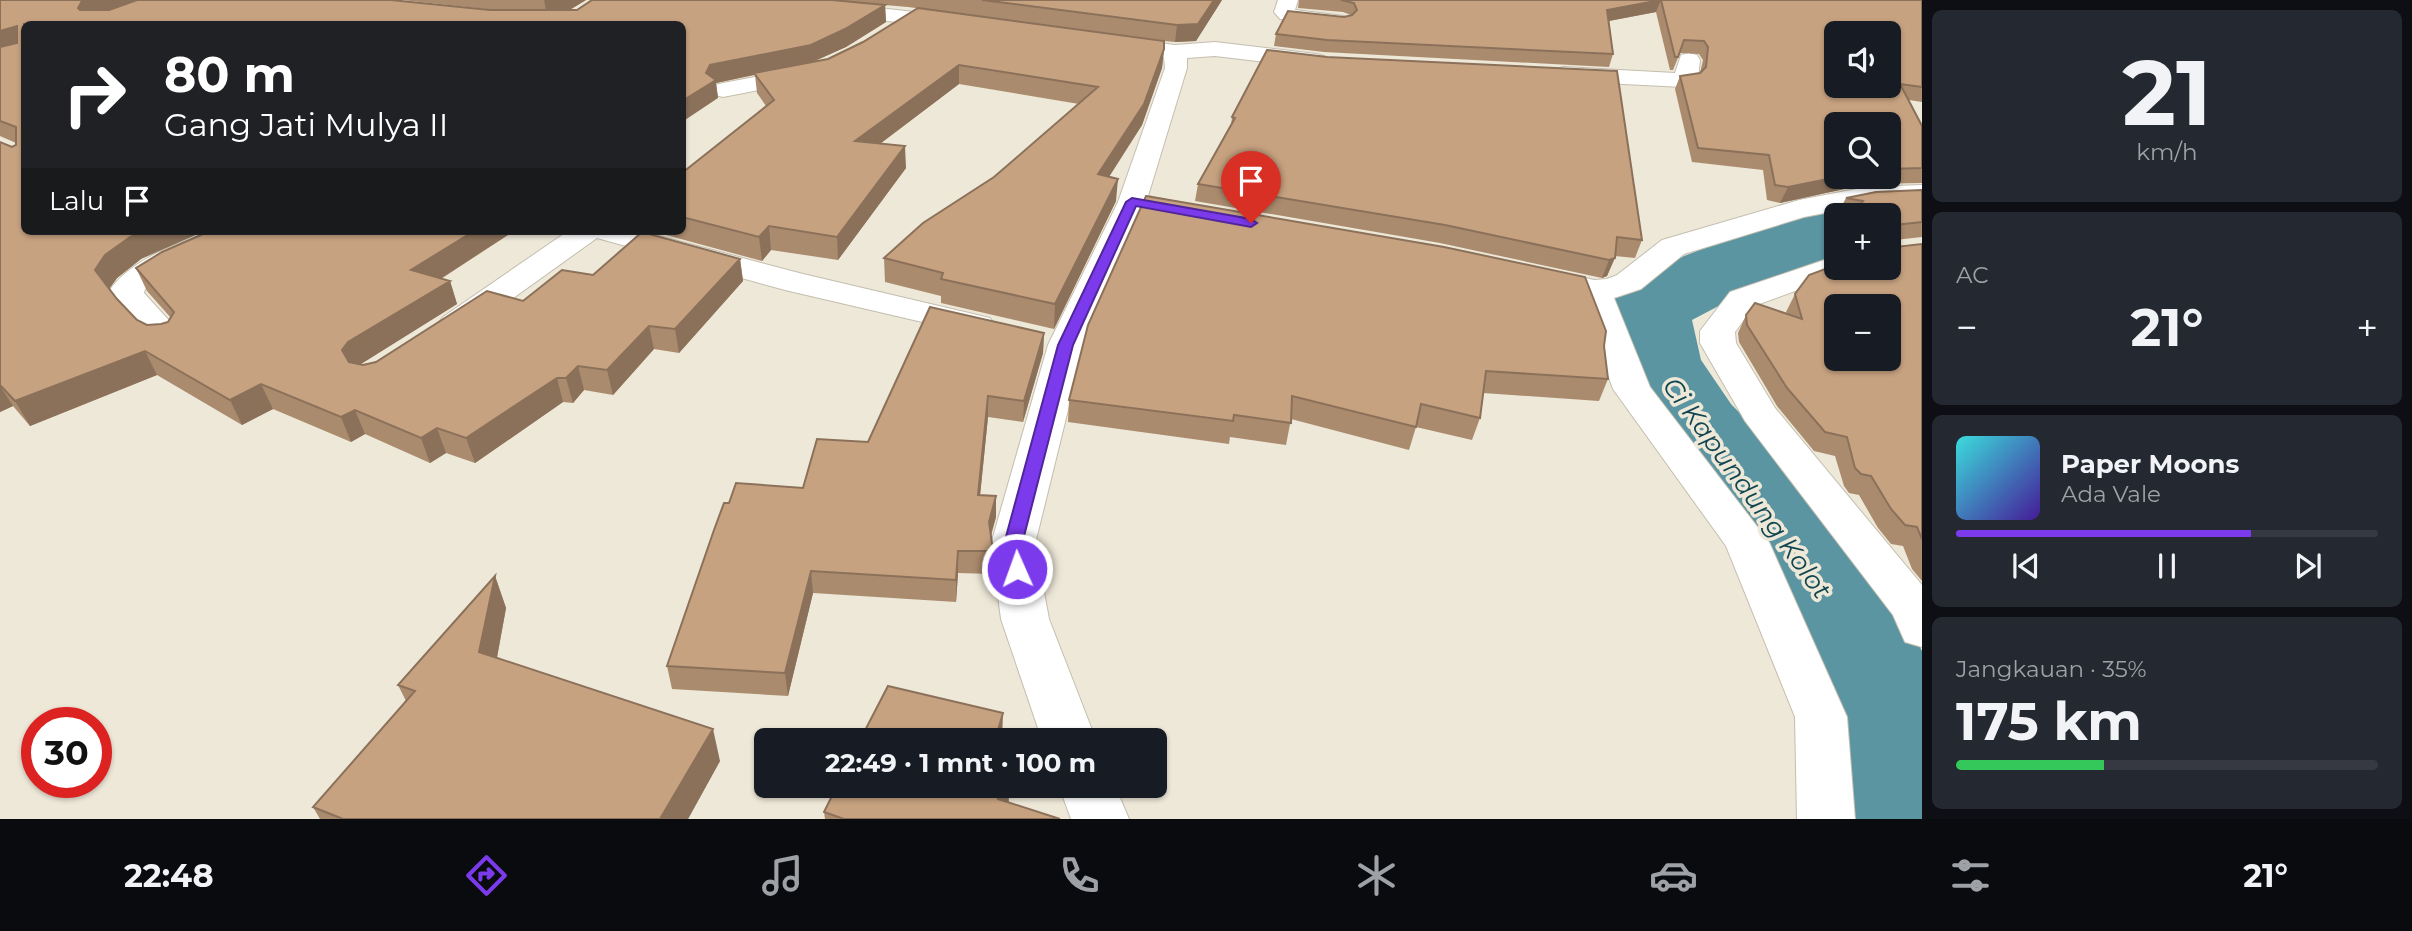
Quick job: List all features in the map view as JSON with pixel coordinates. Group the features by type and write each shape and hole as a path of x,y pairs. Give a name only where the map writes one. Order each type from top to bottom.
{"street":[{"path":"755,0 880,12 907,8 981,26"},
{"path":"1288,0 1284,12 1287,15 1342,21"},
{"path":"1090,41 1175,52 1214,49 1331,62 1342,21 1351,0"},
{"path":"878,39 907,8"},
{"path":"1065,728 1025,619 1013,544 1039,339 1132,202 1177,68 1175,52"},
{"path":"1543,73 1680,80 1686,79 1689,60"},
{"path":"723,90 794,78 828,68"},
{"path":"1507,271 1594,290 1612,289 1629,282 1673,247 1799,209 1867,196 1922,194"},
{"path":"1132,202 1222,218"},
{"path":"166,337 130,298 126,291 130,283 145,273 229,235"},
{"path":"431,340 582,235"},
{"path":"620,235 797,283 1039,339"},
{"path":"1824,269 1742,299 1717,331 1718,343 1759,413 1914,608 1922,629"},
{"path":"1594,290 1632,389 1747,542 1821,716 1826,819"},
{"path":"1092,798 1100,819"}],"building":[{"path":"0,0 85,0 78,8 80,10 109,10 137,0 391,0 490,10 577,10 592,0 832,0 885,5 811,45 710,65 706,73 716,80 686,99 686,21 21,21 21,235 134,235 105,255 95,270 117,299 137,320 147,325 168,322 174,312 136,268 162,252 201,235 468,235 411,270 450,281 348,342 342,350 349,362 363,365 376,362 487,291 523,301 562,270 593,275 639,235 653,235 740,259 675,329 649,326 607,370 578,366 566,378 557,378 466,438 437,428 421,438 355,410 341,417 261,384 230,400 145,351 15,401 0,385 0,142 12,147 16,145 16,127 0,121 0,47 17,43 17,26 0,31"},
{"path":"982,0 1214,0 1198,24 1177,25"},
{"path":"1341,0 1661,0 1607,10 1613,54 1327,40 1276,34 1288,11 1344,17 1357,10 1354,3"},
{"path":"1661,0 1922,0 1922,87 1901,84 1901,21 1824,21 1824,98 1901,98 1901,86 1922,126 1922,168 1901,169 1901,112 1824,112 1824,180 1788,187 1775,185 1769,155 1698,148 1680,76 1700,73 1706,67 1708,47 1704,41 1684,40 1678,57 1675,57"},
{"path":"918,8 1164,41 1164,49 1144,104 1098,174 1118,179 1055,304 941,279 943,273 884,258 923,223 994,177 1098,87 959,65 855,141 905,146 837,237 769,226 759,237 686,218 686,170 774,100 754,73 828,59 863,42"},
{"path":"1267,50 1327,57 1617,71 1642,240 1617,237 1615,258 1609,260 1445,225 1198,184 1235,118 1232,117"},
{"path":"1922,190 1922,222 1901,224 1901,203 1861,203 1863,201 1846,198 1876,192"},
{"path":"1146,196 1444,247 1585,277 1606,331 1604,346 1608,379 1486,371 1480,418 1421,404 1416,427 1292,396 1291,423 1234,415 1233,421 1069,400 1088,325"},
{"path":"1922,244 1922,539 1917,527 1905,525 1891,509 1871,476 1861,474 1855,468 1847,437 1825,432 1787,388 1747,325 1746,315 1755,303 1802,319 1795,294 1809,275 1824,269 1824,280 1901,280 1901,246"},
{"path":"930,307 1044,333 1024,401 988,396 978,495 996,496 989,522 993,551 958,551 956,580 811,571 785,673 667,666 724,503 729,503 736,483 803,488 817,439 868,442"},
{"path":"495,576 479,652 713,729 660,819 343,819 313,807 415,691 398,685"},
{"path":"888,686 1003,713 999,728 866,728"},
{"path":"831,798 998,798 1060,819 844,819 824,812"}],"waterway":[{"name":"Ci Kapundung Kolot","path":"1824,235 1737,263 1690,285 1646,311 1654,360 1695,426 1777,520 1844,620 1888,718 1896,819"}],"route":[{"path":"1017,569 1013,544 1066,345 1132,202 1251,223"}]}
